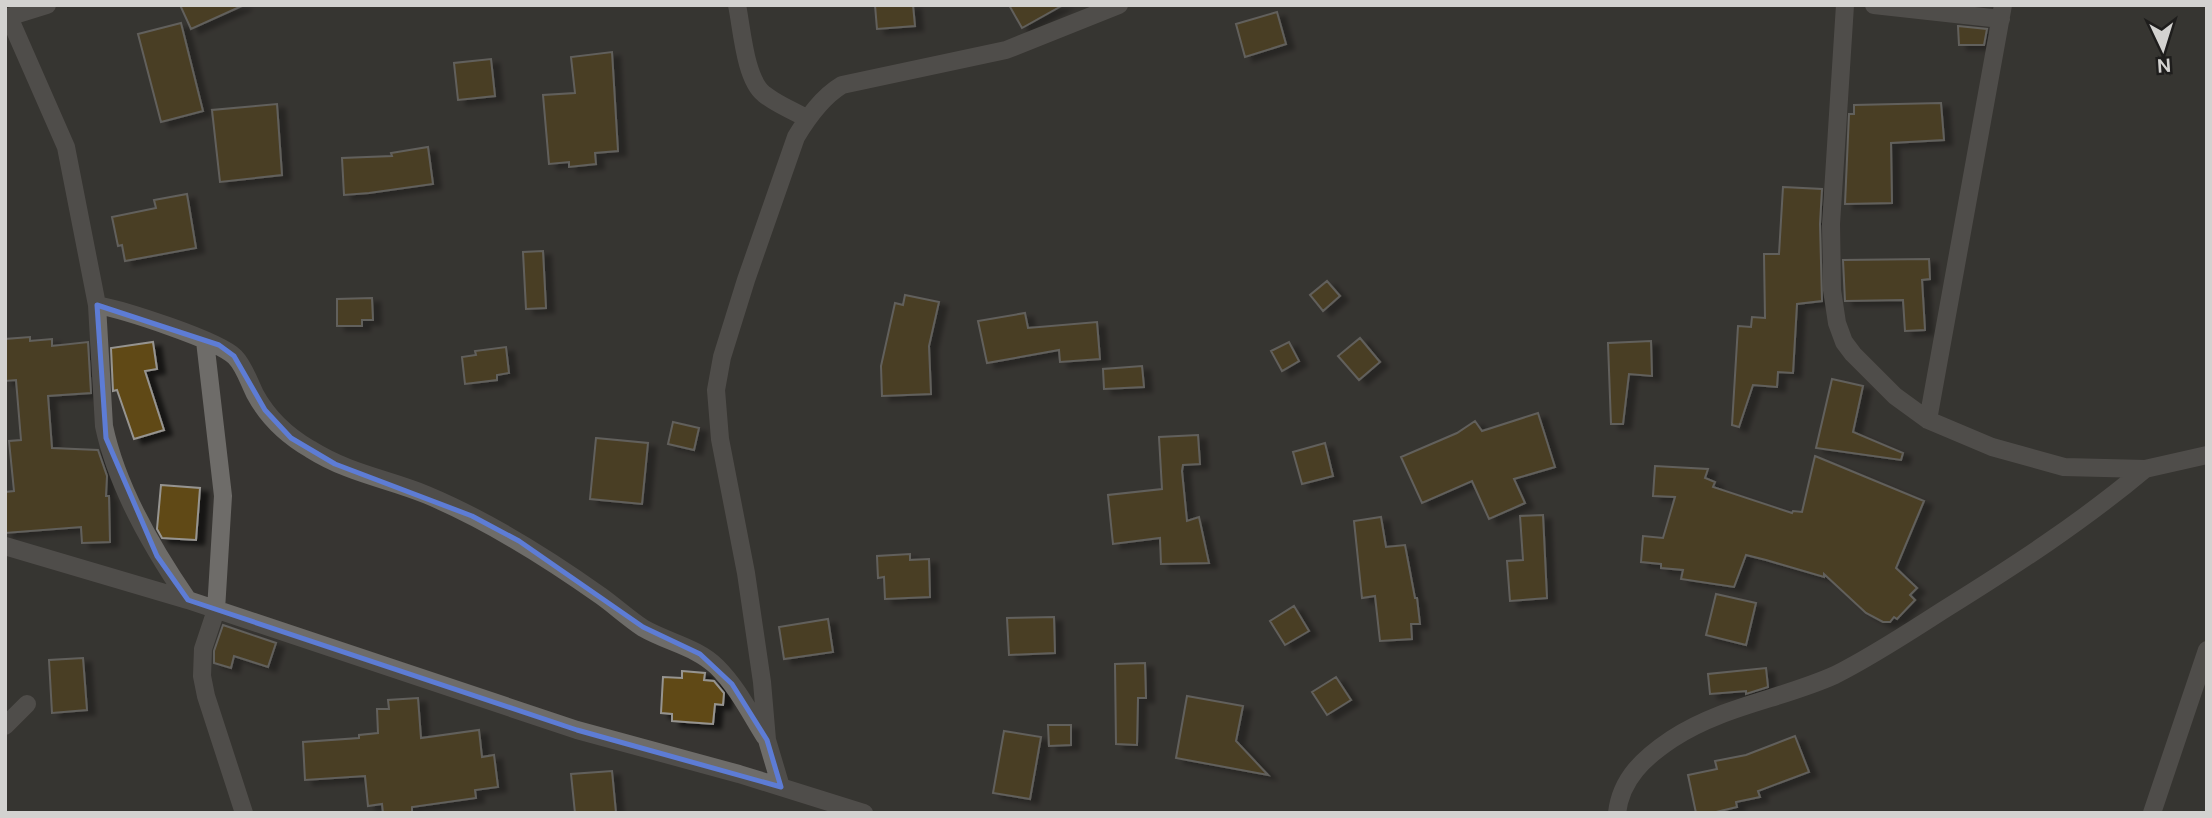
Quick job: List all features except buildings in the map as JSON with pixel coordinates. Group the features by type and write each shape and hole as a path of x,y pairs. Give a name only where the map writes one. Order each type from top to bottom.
{"street":[{"path":"47,5 7,17 66,147 97,304 106,438 125,488 158,556 188,600"},
{"path":"737,5 754,82 762,93 807,118"},
{"path":"781,787 767,740 762,682 746,573 720,439 716,390 722,358 762,230 796,137 807,118 825,98 842,85 1006,50 1119,5"},
{"path":"1846,5 1831,224 1832,290 1837,323 1844,342 1865,369 1895,396 1928,420 1992,447 2064,467 2145,469 2207,455"},
{"path":"1874,5 2002,12 1928,420"},
{"path":"97,304 124,310 219,345 234,356 265,410 291,438 335,464 360,475 426,495 472,516 519,541 602,596 643,628 699,654 716,666 732,684 767,740"},
{"path":"205,341 223,496 216,610 203,649 202,676 244,813"},
{"path":"1618,813 1624,786 1638,764 1673,738 1737,708 1814,683 1878,651 1983,587 2084,518 2145,469"},
{"path":"5,547 188,600 578,730 864,813"},
{"path":"2152,813 2204,661"},
{"path":"5,726 27,704"}],"highlighted area":[{"path":"97,305 219,345 234,356 265,410 291,438 335,464 472,516 519,541 643,627 700,654 732,684 767,740 781,787 577,730 188,600 157,556 106,438"}]}
